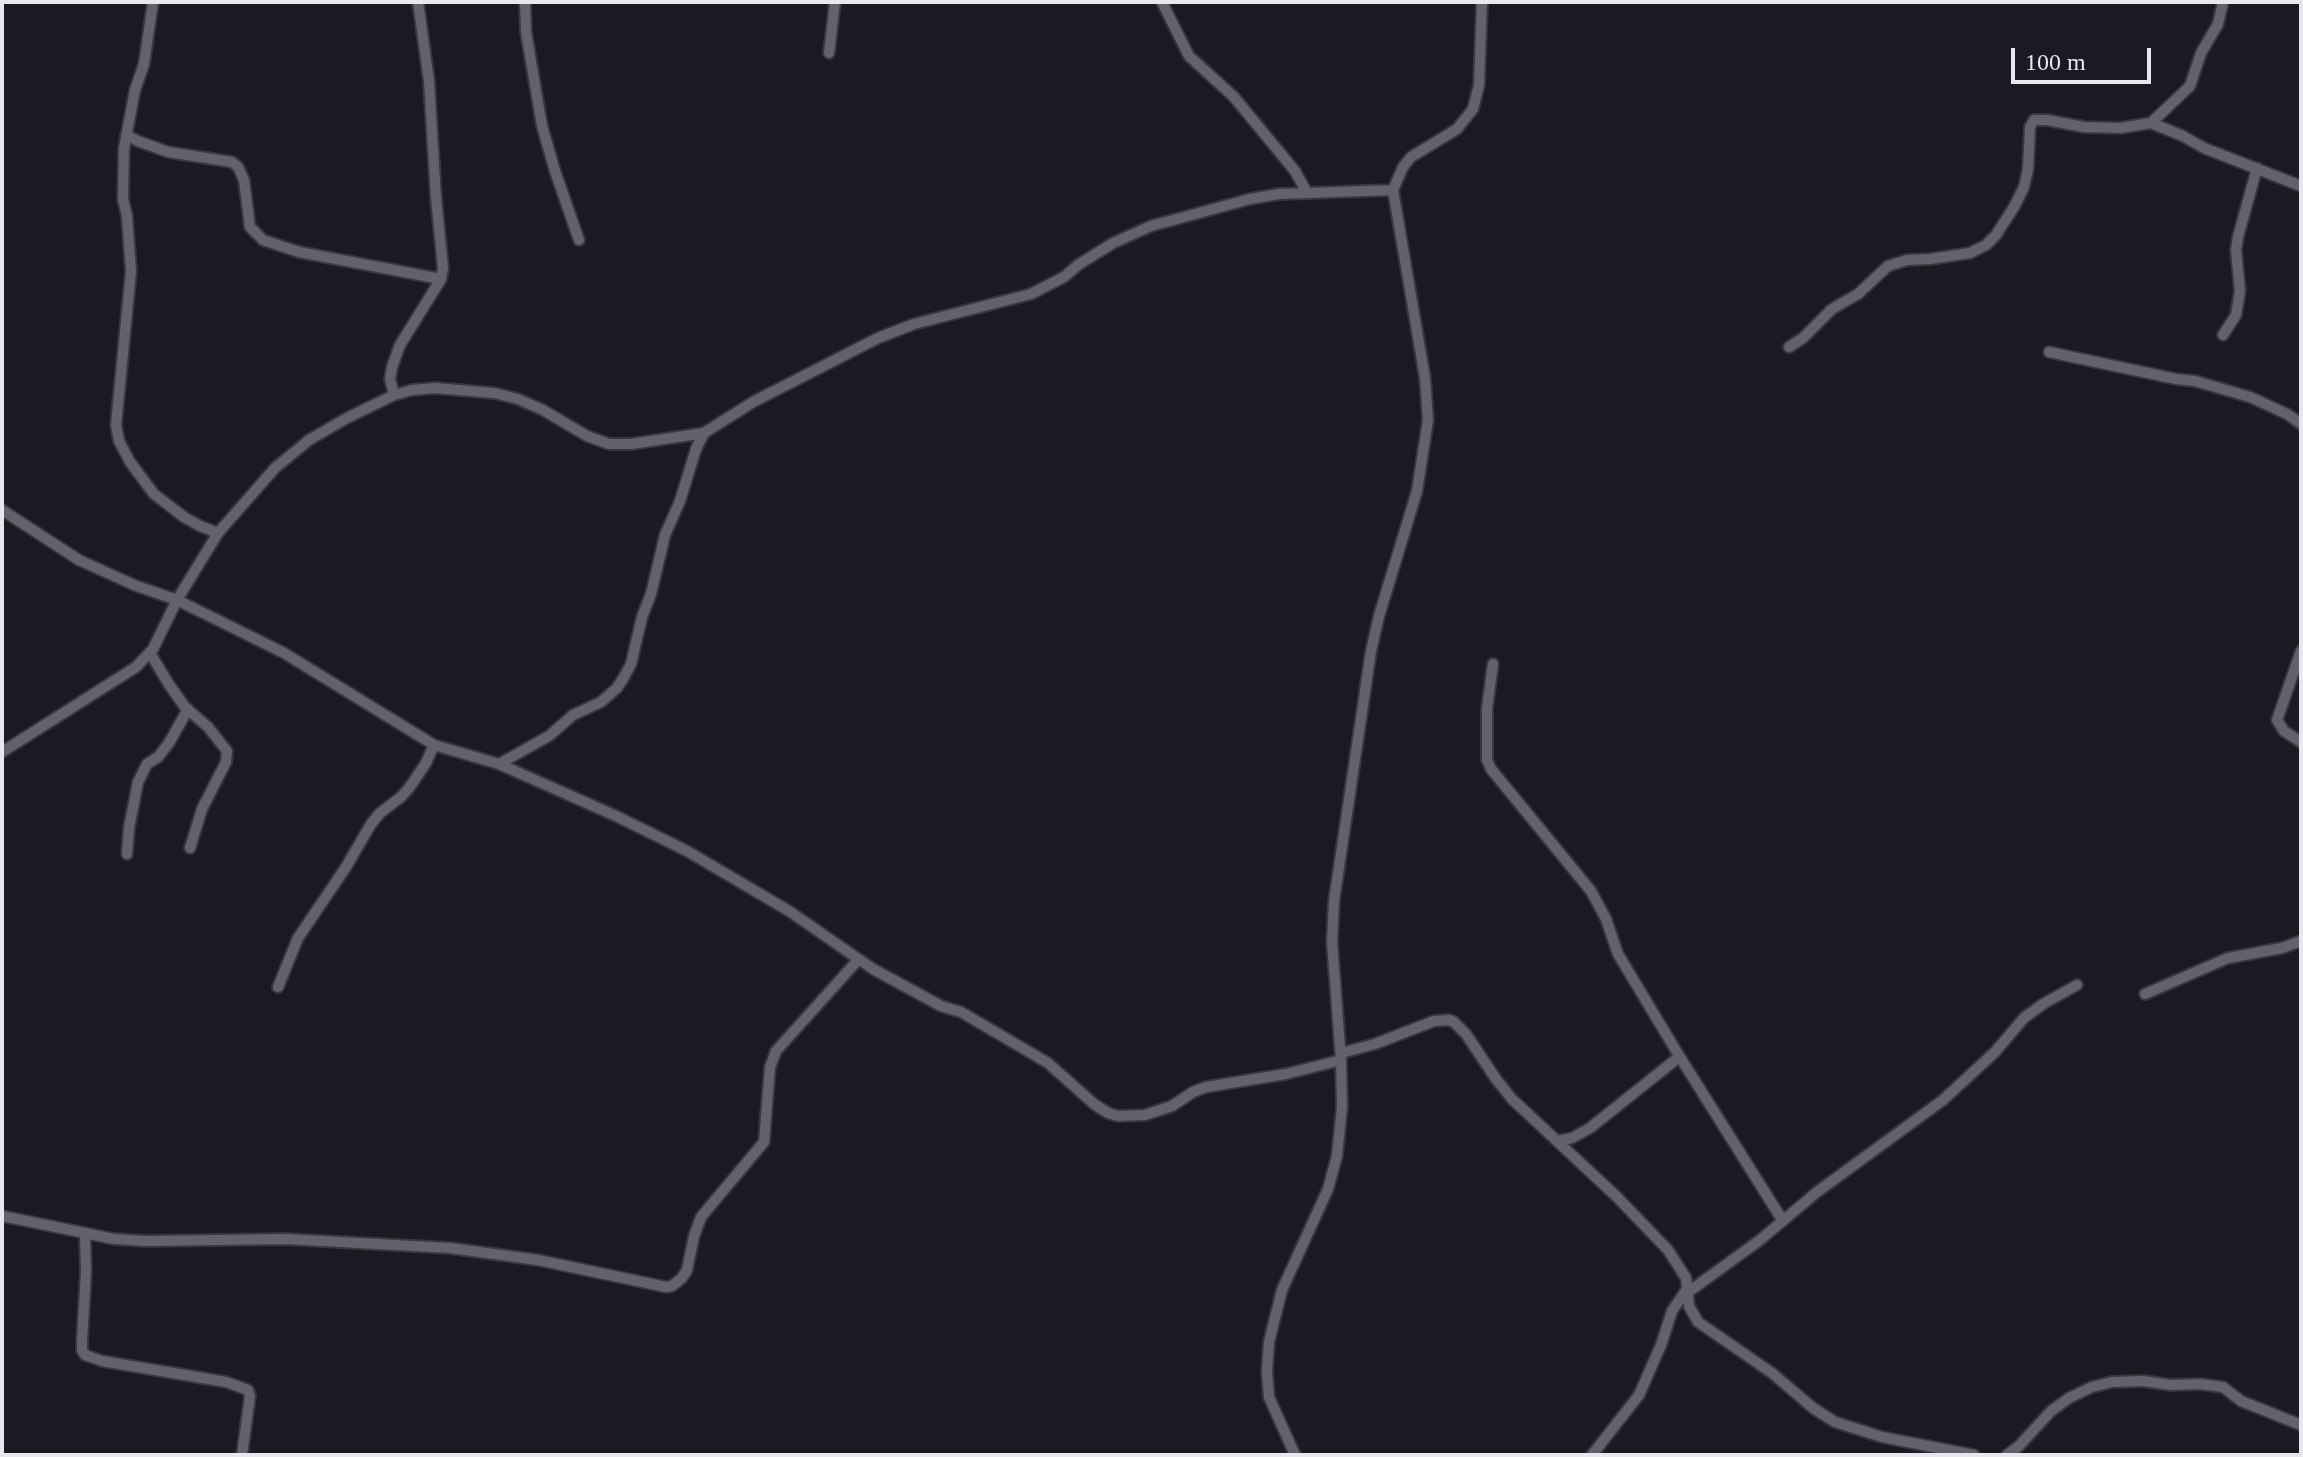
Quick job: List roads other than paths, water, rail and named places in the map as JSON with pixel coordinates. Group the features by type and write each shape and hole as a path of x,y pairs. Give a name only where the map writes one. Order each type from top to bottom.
{"street":[{"path":"153,2 144,64 135,90 124,148 123,199 131,283 117,411 118,434 130,462 154,494 184,517 218,533"},
{"path":"394,395 390,379 396,357 441,279 443,268 429,81 418,2"},
{"path":"525,2 526,32 542,126 579,240"},
{"path":"829,53 835,2"},
{"path":"1162,2 1189,56 1234,97 1295,171 1306,191"},
{"path":"1295,1455 1269,1397 1269,1342 1282,1290 1333,1171 1342,1107 1332,942 1334,901 1371,651 1417,491 1428,420 1425,378 1393,190 1411,157 1457,129 1473,109 1479,85 1482,2"},
{"path":"2151,123 2190,86 2201,53 2218,24 2223,2"},
{"path":"1789,347 1803,338 1832,309 1858,294 1888,266 1907,260 1970,253 1986,245 1996,235 2024,187 2030,127 2034,120 2096,128 2151,123 2204,148 2301,186"},
{"path":"126,135 168,152 232,162 244,180 250,227 263,240 299,252 441,279"},
{"path":"2223,335 2236,315 2240,291 2236,250 2257,168"},
{"path":"2,752 122,678 150,653 177,600 218,533 275,468 309,440 394,395 435,388 494,393 543,410 587,436 609,444 631,444 704,433 753,402 878,338 923,322 1031,294 1053,283 1094,254 1151,226 1250,199 1306,191 1393,190"},
{"path":"2049,352 2195,381 2250,397 2301,424"},
{"path":"499,764 549,736 573,715 601,702 624,677 631,664 665,535 704,433"},
{"path":"2,510 79,560 177,600 284,653 434,745 499,764 687,851 789,911 858,960 941,1006 961,1012 1048,1063 1108,1113 1118,1116 1145,1115 1160,1111 1206,1087 1286,1074 1434,1021 1454,1022 1512,1099 1617,1197 1668,1250 1683,1270 1689,1306 1698,1322 1782,1380 1827,1418 1870,1434 1974,1455"},
{"path":"2301,651 2277,720 2284,731 2301,742"},
{"path":"150,653 188,709 208,727 227,751 226,762 202,809 190,848"},
{"path":"1493,664 1486,742 1491,769 1591,891 1606,919 1618,954 1783,1221"},
{"path":"127,854 138,782 147,764 158,757 169,743 188,709"},
{"path":"278,987 298,938 371,824 409,788 434,745"},
{"path":"2145,994 2228,958 2282,948 2301,941"},
{"path":"2,1216 85,1234 146,1241 270,1239 427,1246 538,1260 672,1286 687,1270 701,1217 764,1142 770,1067 776,1051 858,960"},
{"path":"1592,1455 1639,1395 1672,1311 1687,1291 1732,1262 1817,1192 1943,1100 1995,1052 2024,1018 2077,985"},
{"path":"1557,1141 1572,1138 1590,1128 1679,1057"},
{"path":"85,1234 82,1341 85,1355 102,1361 226,1382 248,1390 250,1396 242,1455"},
{"path":"2007,1455 2051,1411 2069,1398 2112,1382 2223,1387 2241,1401 2301,1425"}]}
